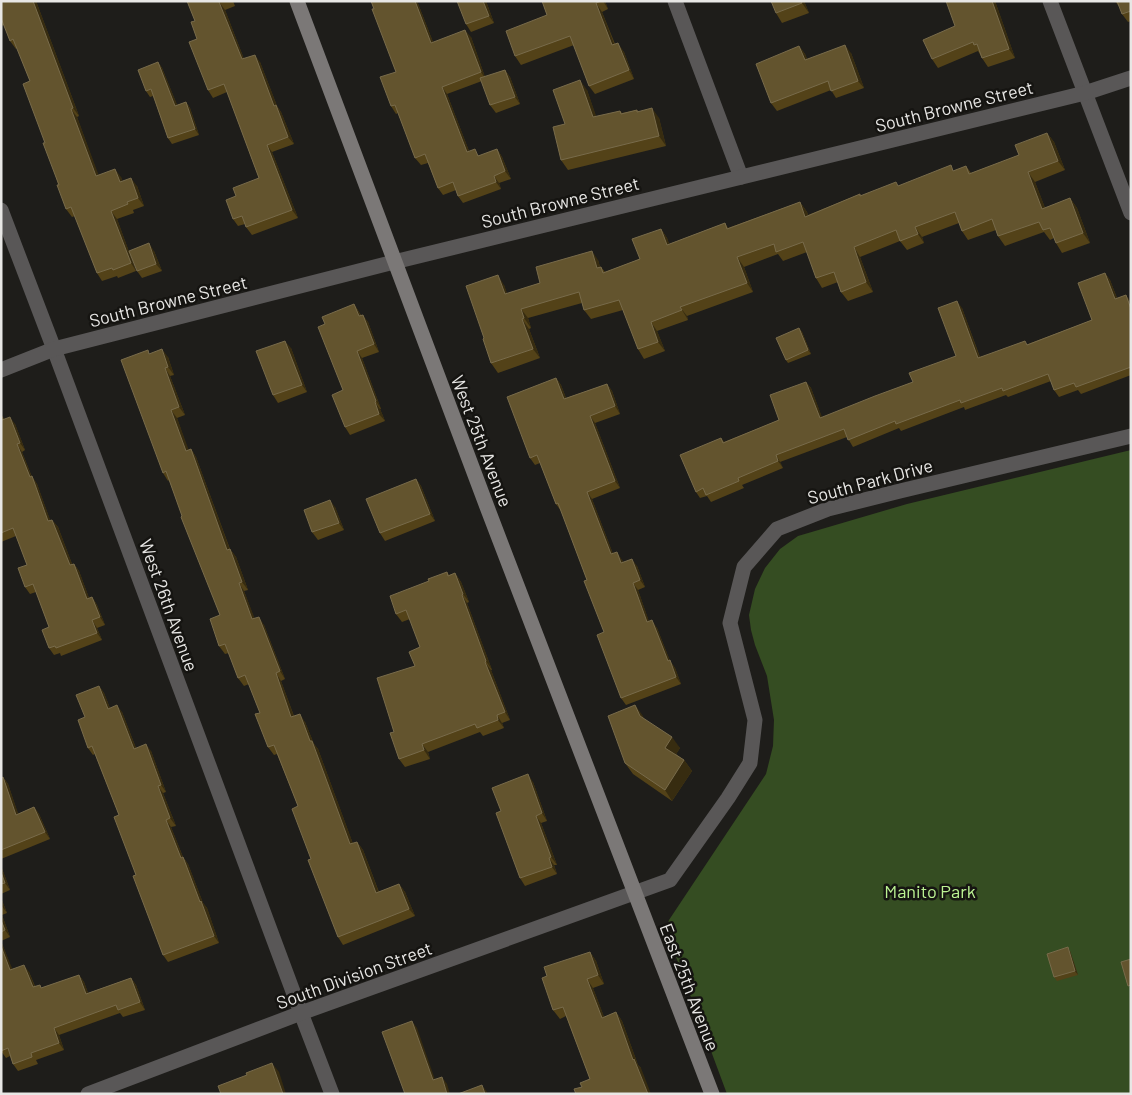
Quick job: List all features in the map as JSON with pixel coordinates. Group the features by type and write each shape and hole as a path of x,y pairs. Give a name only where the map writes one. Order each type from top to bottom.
{"street":[{"name":"West 25th Avenue","path":"297,1 633,893"},
{"path":"675,1 742,177"},
{"path":"1050,1 1131,213"},
{"name":"South Browne Street","path":"1,370 54,350 394,262 1085,93 1131,78"},
{"name":"West 26th Avenue","path":"1,210 332,1094"},
{"name":"South Park Drive","path":"633,893 670,880 728,798 750,763 755,720 730,622 744,567 777,529 828,509 900,490 1131,436"},
{"name":"South Division Street","path":"88,1094 301,1013 633,893"},
{"name":"East 25th Avenue","path":"633,893 712,1094"}],"green space":[{"name":"Manito Park","path":"1131,450 1131,1094 727,1094 666,930 669,920 766,774 773,746 774,720 767,676 755,645 749,615 755,589 765,568 780,549 798,536 907,504"}],"building":[{"path":"1,1 33,1 96,176 115,169 120,182 131,178 138,198 111,211 131,263 113,270 112,268 97,273 71,207 66,209 57,185 59,185 43,143 45,143 23,84 30,81 13,39 10,41 1,18"},
{"path":"187,1 222,1 219,2 242,59 255,55 288,137 267,145 292,210 246,227 242,216 233,219 226,200 236,196 233,188 259,178 224,84 208,90 189,42 197,39 191,22 195,21"},
{"path":"371,1 415,1 431,43 465,30 481,72 442,87 467,152 475,149 478,156 497,149 505,171 494,176 496,182 458,196 453,182 438,188 425,154 415,158 395,105 391,106 380,77 396,72 372,9 374,9"},
{"path":"457,1 483,1 489,16 466,24"},
{"path":"542,1 601,1 596,3 612,45 618,43 629,70 589,86 570,36 515,56 506,31 547,15"},
{"path":"771,1 801,1 802,3 776,13"},
{"path":"946,1 992,1 1009,49 982,58 977,44 974,45 973,42 932,59 923,40 955,26"},
{"path":"1117,1 1131,1 1131,11 1122,14"},
{"path":"845,45 858,81 831,91 828,81 771,103 756,64 799,46 805,60"},
{"path":"158,62 175,106 186,102 195,129 168,138 151,89 146,91 138,70"},
{"path":"505,70 515,97 490,105 480,78"},
{"path":"580,80 593,117 620,111 621,114 652,108 659,136 561,160 553,127 565,124 553,90"},
{"path":"1047,133 1058,161 1028,172 1042,209 1070,198 1083,233 1056,243 1050,228 1043,230 1039,222 998,236 992,219 962,231 955,212 915,227 918,234 900,241 896,230 854,247 866,282 841,292 834,272 816,278 803,242 776,252 774,244 737,257 747,283 680,307 682,310 651,322 658,342 638,349 619,300 584,310 579,292 521,309 524,318 522,319 533,349 491,363 466,286 498,275 505,294 540,283 536,267 592,251 597,268 601,267 603,273 640,259 632,239 661,229 667,245 725,223 727,229 800,202 805,217 860,194 860,196 896,182 898,186 951,165 953,171 966,166 969,174 1019,155 1015,145"},
{"path":"149,243 156,264 137,271 129,251"},
{"path":"1105,273 1115,299 1126,295 1131,309 1131,367 1076,387 1074,383 1054,390 1048,374 1003,391 1002,388 961,403 960,400 896,424 895,421 848,440 844,429 776,455 778,461 738,478 739,481 706,495 703,488 696,492 680,455 721,438 723,443 779,420 770,395 806,382 820,418 913,382 909,373 956,356 938,308 957,301 978,358 1025,341 1027,345 1092,320 1078,283"},
{"path":"354,304 359,316 363,315 374,344 357,351 379,414 345,427 332,395 343,390 318,327 325,324 322,317"},
{"path":"799,328 808,350 786,360 776,338"},
{"path":"285,341 302,385 273,395 256,351"},
{"path":"162,349 168,367 165,368 179,407 171,410 186,451 191,449 227,550 230,549 242,582 239,583 252,619 259,617 280,671 276,673 291,717 300,714 310,741 312,741 350,844 357,842 376,893 399,884 409,909 338,937 308,860 311,859 292,809 298,806 274,745 268,747 255,714 260,713 245,675 238,678 225,644 219,646 210,619 220,615 181,517 166,471 163,473 121,360 148,350 149,354"},
{"path":"556,378 564,399 607,384 615,406 590,416 615,481 587,492 611,554 617,552 621,563 632,559 640,580 633,583 647,622 652,620 676,677 621,698 597,635 604,632 584,581 587,580 558,503 556,504 537,455 530,458 507,397"},
{"path":"10,417 20,443 17,444 30,477 32,476 48,521 52,520 70,565 74,564 87,599 92,597 100,617 92,620 97,633 56,648 55,646 49,648 42,630 49,627 33,584 25,587 18,568 27,565 13,528 1,533 1,418 2,420"},
{"path":"416,479 430,514 380,533 366,499"},
{"path":"330,500 339,523 312,532 304,510"},
{"path":"447,572 448,576 455,573 485,662 505,712 497,715 498,720 477,728 475,724 422,744 424,750 399,759 390,733 394,732 377,678 415,666 409,652 420,647 406,610 396,614 390,596"},
{"path":"99,686 108,709 117,705 134,749 146,744 161,785 158,786 170,818 166,820 181,858 183,857 214,936 163,955 133,876 136,875 114,817 119,815 92,746 88,748 78,720 85,717 76,695"},
{"path":"635,705 640,716 672,737 665,748 684,760 665,790 625,763 608,716"},
{"path":"528,774 542,813 536,816 551,857 549,858 552,867 520,878 496,813 501,811 492,788"},
{"path":"3,777 16,815 34,807 45,832 1,850 1,778"},
{"path":"1,872 5,883 1,884"},
{"path":"1,920 5,930 1,932"},
{"path":"1,946 10,970 24,965 33,987 40,985 41,988 79,975 86,994 131,978 140,1002 118,1010 116,1005 54,1028 59,1043 31,1053 32,1057 13,1064 8,1048 1,1051"},
{"path":"1068,947 1075,971 1054,977 1047,954"},
{"path":"590,952 598,975 587,979 602,1018 616,1012 633,1060 648,1094 576,1094 574,1089 582,1087 580,1083 590,1079 563,1007 553,1010 542,978 547,976 544,967"},
{"path":"1131,959 1131,985 1128,986 1121,962"},
{"path":"412,1021 433,1080 442,1077 447,1094 405,1094 382,1032"},
{"path":"272,1063 283,1094 221,1094 218,1086"},
{"path":"482,1085 485,1094 458,1094"}]}
